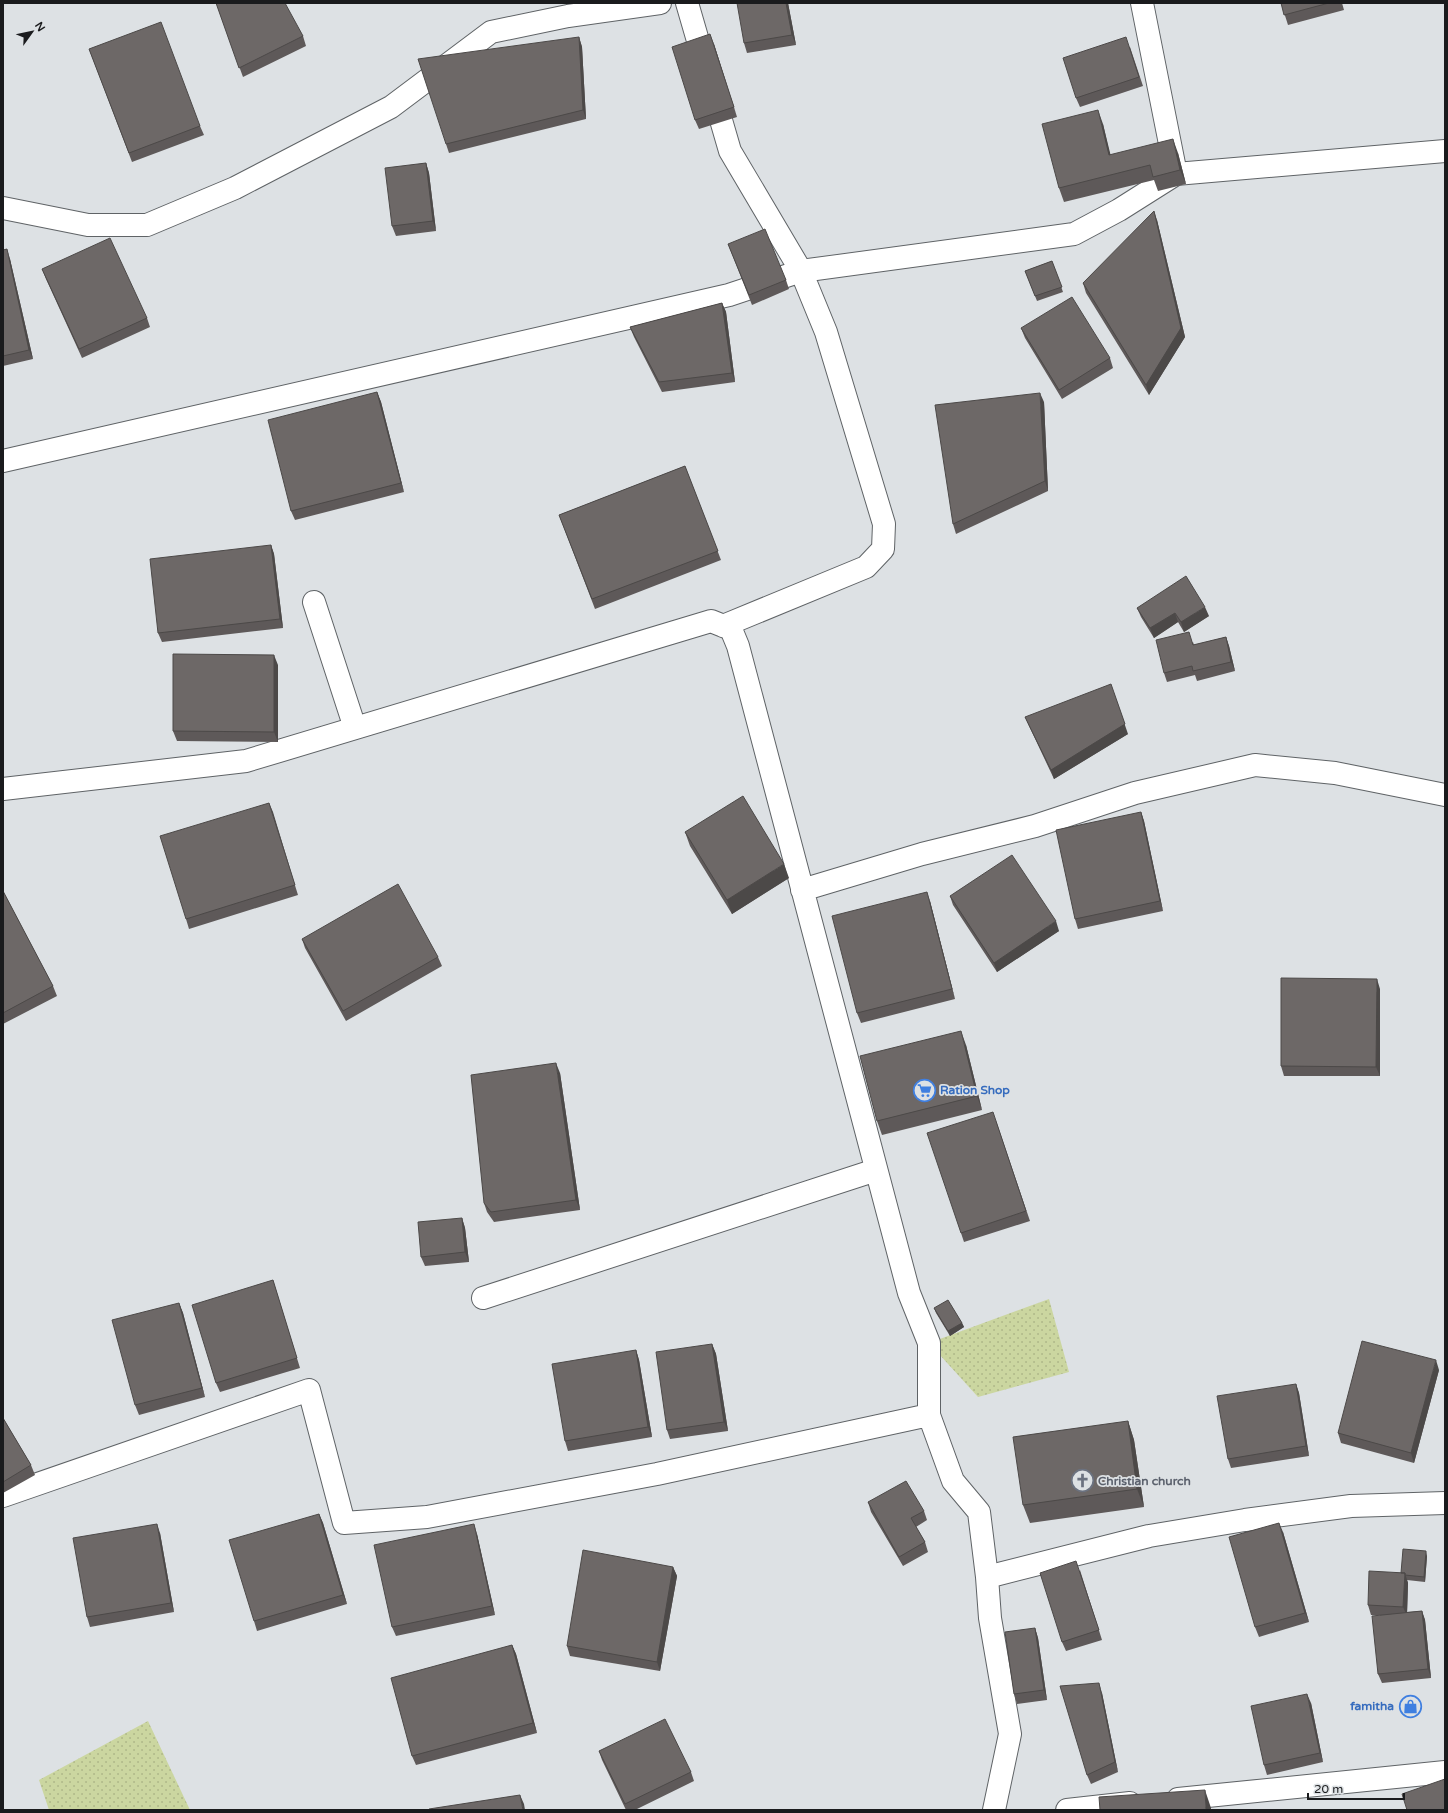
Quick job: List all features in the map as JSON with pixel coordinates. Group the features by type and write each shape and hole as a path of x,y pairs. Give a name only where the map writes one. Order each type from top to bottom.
{"street":[{"path":"3,208 88,225 147,225 235,188 391,107 491,32 568,16 660,3"},
{"path":"687,3 730,151 801,271 826,332 884,524 883,549 866,567 723,626"},
{"path":"1142,3 1176,174"},
{"path":"3,461 729,295 801,271 1074,234 1119,210 1176,174 1445,151"},
{"path":"314,602 355,728"},
{"path":"3,789 246,761 711,621 731,630 738,646 876,1170 910,1293 929,1343 929,1415 953,1481 980,1512 990,1618 1010,1734 994,1810"},
{"path":"802,890 922,854 1035,826 1135,793 1255,765 1335,773 1445,795"},
{"path":"483,1298 876,1170"},
{"path":"3,1496 309,1390 344,1523 427,1517 657,1474 929,1415"},
{"path":"987,1577 1149,1536 1245,1520 1351,1506 1445,1503"},
{"path":"1067,1810 1445,1772"}],"green space":[{"path":"1049,1299 1069,1372 978,1397 929,1343"},
{"path":"148,1721 190,1810 49,1810 39,1780"}],"building":[{"path":"216,3 285,3 303,36 239,68"},
{"path":"737,3 786,3 792,35 744,43"},
{"path":"1281,3 1329,3 1284,15"},
{"path":"161,22 200,126 129,153 89,49"},
{"path":"710,34 734,107 695,120 672,47"},
{"path":"579,37 583,110 446,144 418,59"},
{"path":"1126,37 1139,77 1076,98 1063,58"},
{"path":"1098,110 1109,155 1173,139 1180,170 1153,177 1150,165 1059,188 1042,124"},
{"path":"426,163 433,221 392,226 385,168"},
{"path":"1154,211 1181,328 1146,385 1083,283"},
{"path":"765,229 786,280 749,295 728,244"},
{"path":"110,238 147,318 79,349 42,269"},
{"path":"7,249 29,350 3,356 3,250"},
{"path":"1052,261 1062,287 1035,296 1025,271"},
{"path":"1072,297 1110,358 1059,390 1021,328"},
{"path":"722,303 732,373 659,382 630,327"},
{"path":"377,392 401,483 291,511 268,420"},
{"path":"1040,393 1045,481 953,524 935,405"},
{"path":"685,466 718,551 592,599 559,515"},
{"path":"271,545 280,619 158,633 150,559"},
{"path":"1186,576 1205,607 1181,622 1175,613 1150,628 1137,608"},
{"path":"1189,632 1193,645 1226,637 1231,662 1193,671 1192,666 1164,673 1156,640"},
{"path":"173,654 274,655 274,732 173,731"},
{"path":"1111,684 1125,724 1051,770 1025,717"},
{"path":"743,796 784,864 727,900 685,832"},
{"path":"269,803 295,885 186,919 160,836"},
{"path":"1141,812 1160,901 1075,919 1056,830"},
{"path":"1012,855 1056,921 994,963 950,896"},
{"path":"398,884 438,957 343,1011 302,939"},
{"path":"3,891 53,986 3,1013"},
{"path":"927,892 952,989 857,1013 832,916"},
{"path":"1281,978 1377,979 1376,1067 1281,1066"},
{"name":"Ration Shop","path":"961,1031 977,1096 877,1121 860,1056"},
{"path":"556,1063 576,1200 491,1212 484,1203 471,1075"},
{"path":"993,1112 1026,1211 961,1233 927,1133"},
{"path":"462,1218 465,1252 421,1257 418,1222"},
{"path":"273,1280 297,1358 216,1383 192,1305"},
{"path":"948,1300 962,1323 948,1331 934,1308"},
{"path":"179,1303 202,1388 135,1405 112,1320"},
{"path":"1362,1341 1436,1360 1411,1453 1338,1433"},
{"path":"712,1344 724,1422 667,1430 656,1352"},
{"path":"636,1350 648,1427 565,1441 552,1364"},
{"path":"1296,1384 1306,1446 1228,1459 1217,1396"},
{"path":"3,1418 31,1465 3,1482"},
{"name":"Christian church","path":"1128,1421 1137,1489 1023,1505 1013,1437"},
{"path":"906,1481 924,1511 911,1518 925,1542 899,1557 868,1502"},
{"path":"319,1514 343,1595 254,1621 229,1540"},
{"path":"1279,1523 1305,1613 1255,1627 1229,1537"},
{"path":"157,1524 171,1603 87,1617 73,1538"},
{"path":"474,1524 492,1606 392,1627 374,1545"},
{"path":"1403,1549 1426,1551 1424,1577 1405,1575 1405,1573 1401,1573"},
{"path":"583,1550 673,1567 657,1662 567,1646"},
{"path":"1076,1561 1099,1630 1062,1642 1040,1573"},
{"path":"1369,1571 1405,1573 1403,1607 1368,1605"},
{"path":"1422,1611 1428,1669 1378,1674 1372,1616"},
{"path":"1035,1628 1044,1690 1014,1694 1005,1632"},
{"path":"512,1645 533,1723 412,1756 391,1678"},
{"path":"1099,1683 1115,1762 1087,1775 1060,1686"},
{"path":"1307,1694 1320,1753 1264,1765 1251,1706"},
{"path":"665,1719 691,1772 625,1804 599,1751"},
{"path":"1445,1779 1445,1810 1407,1810 1402,1794"},
{"path":"1205,1790 1206,1810 1100,1810 1099,1797"},
{"path":"520,1795 523,1810 429,1810 429,1809"}],"place":[{"name":"Ration Shop","path":"924,1090"},
{"name":"Christian church","path":"1082,1481"},
{"name":"famitha","path":"1410,1706"}]}
